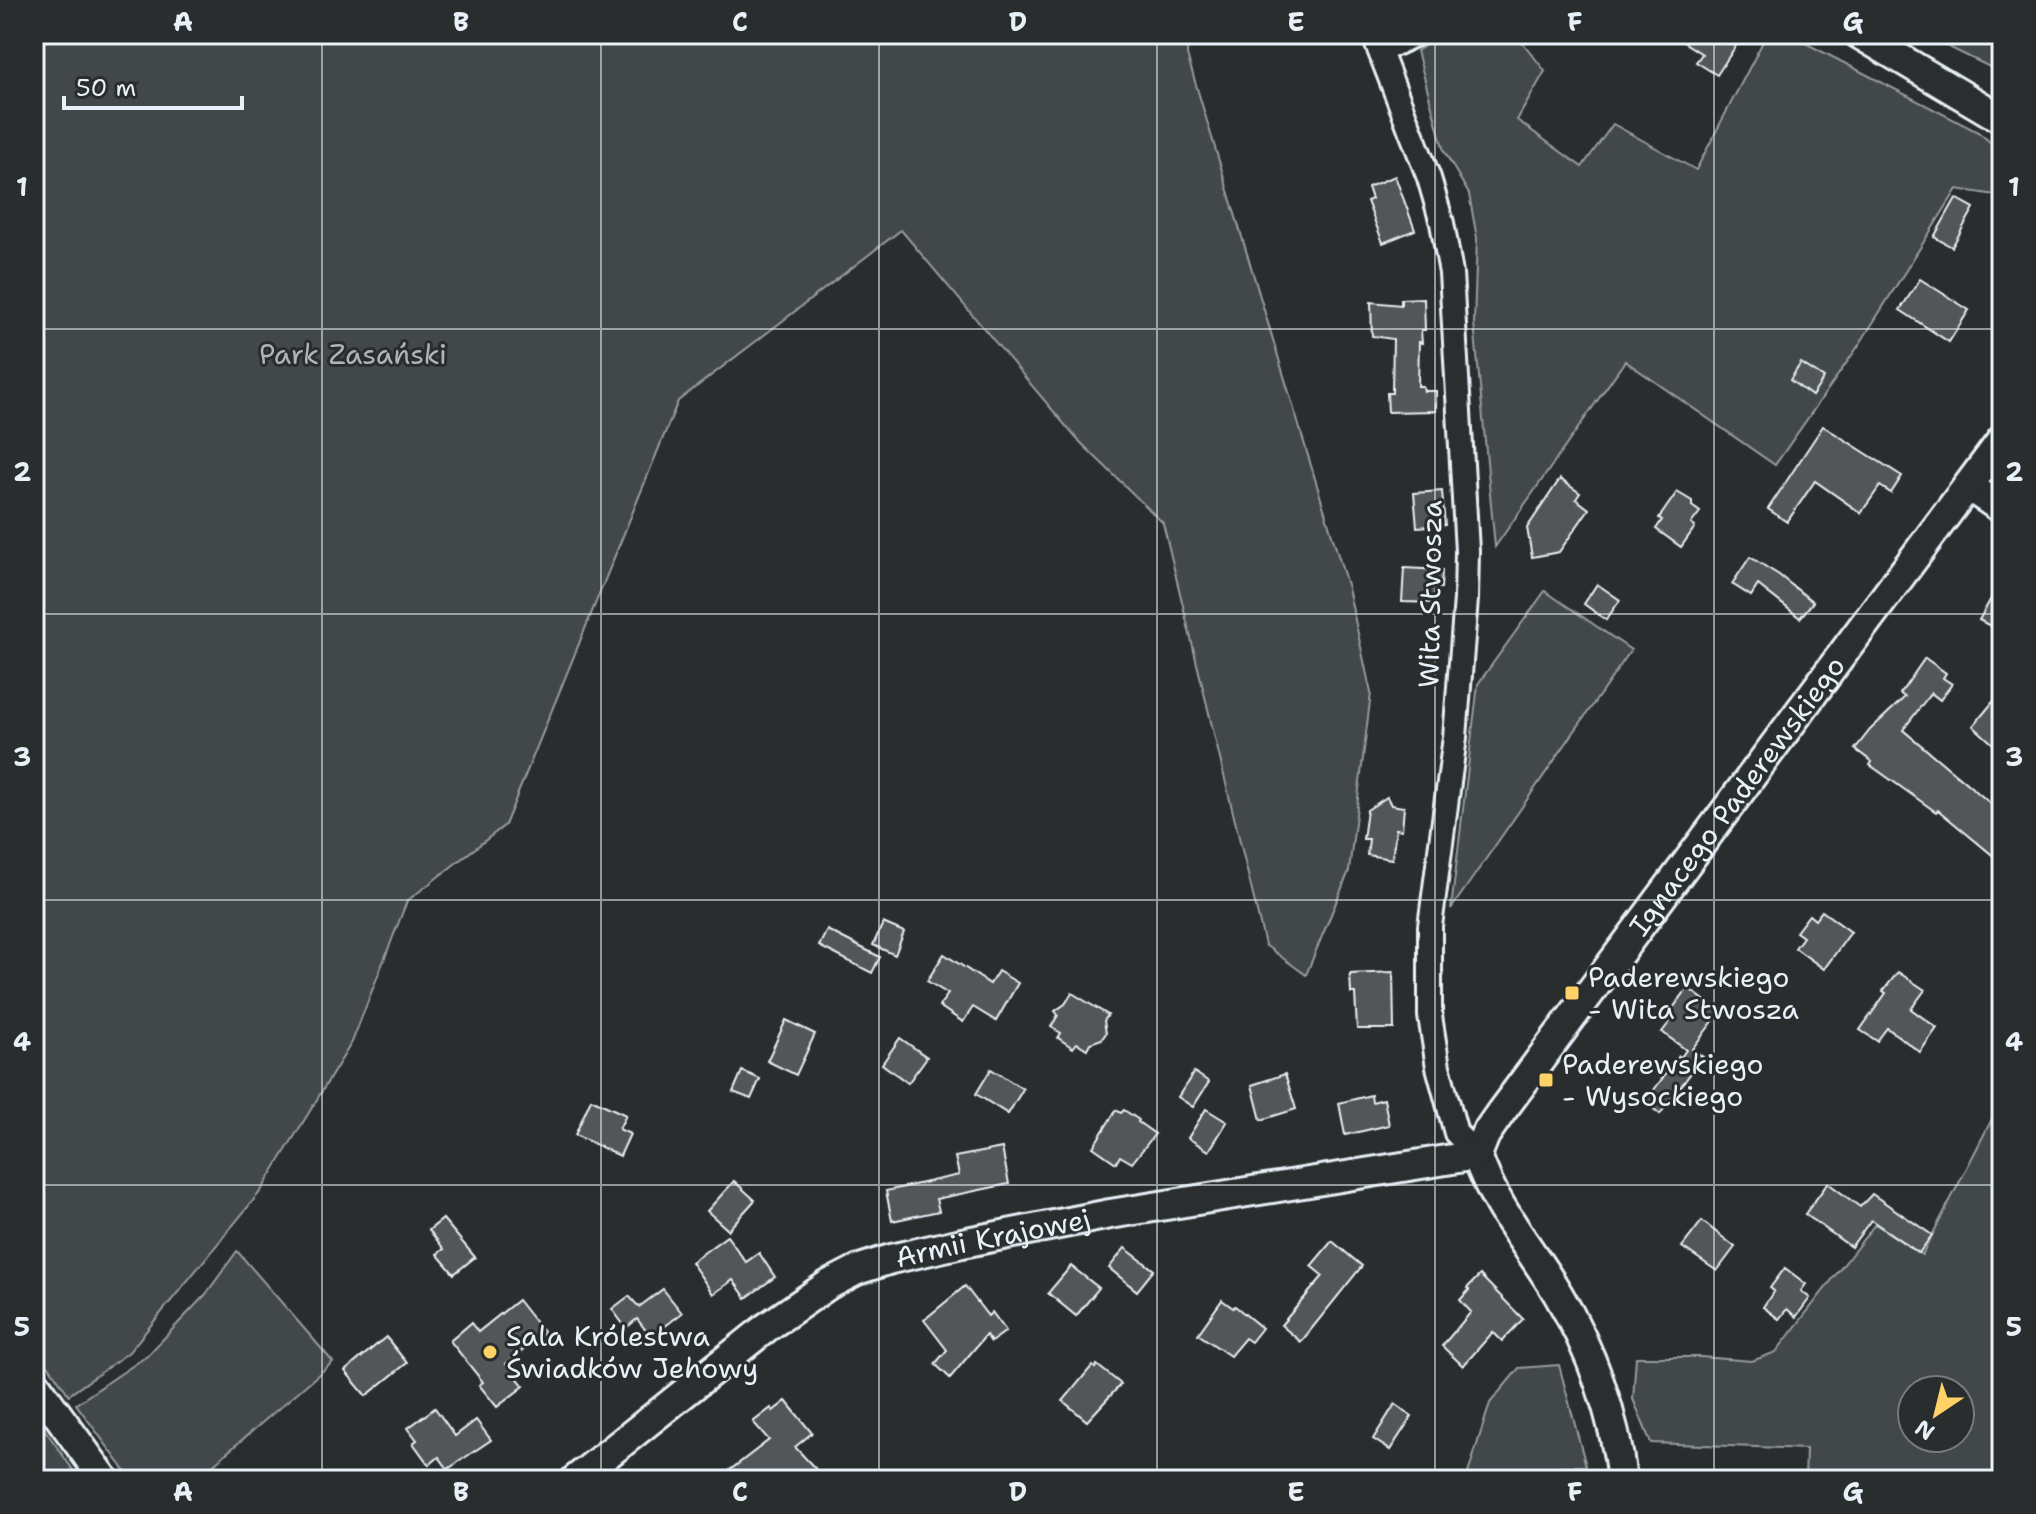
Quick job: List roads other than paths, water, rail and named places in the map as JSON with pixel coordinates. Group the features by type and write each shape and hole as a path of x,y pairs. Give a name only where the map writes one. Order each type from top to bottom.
{"street":[{"path":"1376,42 1416,34"},
{"path":"1859,34 2002,119"},
{"name":"Wita Stwosza","path":"1376,42 1429,178 1442,223 1451,273 1467,551 1466,599 1455,737 1430,926 1430,1016 1438,1067 1456,1133 1477,1155"},
{"name":"Ignacego Paderewskiego","path":"1477,1155 1485,1135 1501,1112 2002,440"},
{"path":"1968,486 2002,509"},
{"path":"1477,1155 1494,1197 1560,1296 1579,1334 1603,1395 1622,1480"},
{"name":"Armii Krajowej","path":"575,1480 767,1327 828,1285 857,1270 962,1243 1110,1214 1477,1155"},
{"path":"34,1382 105,1480"}],"place":[{"name":"Paderewskiego - Wita Stwosza","path":"1572,993"},
{"name":"Paderewskiego - Wysockiego","path":"1546,1080"},
{"name":"Sala Królestwa Świadków Jehowy","path":"490,1352"}],"park label":[{"name":"Park Zasański","path":"353,354"}]}
